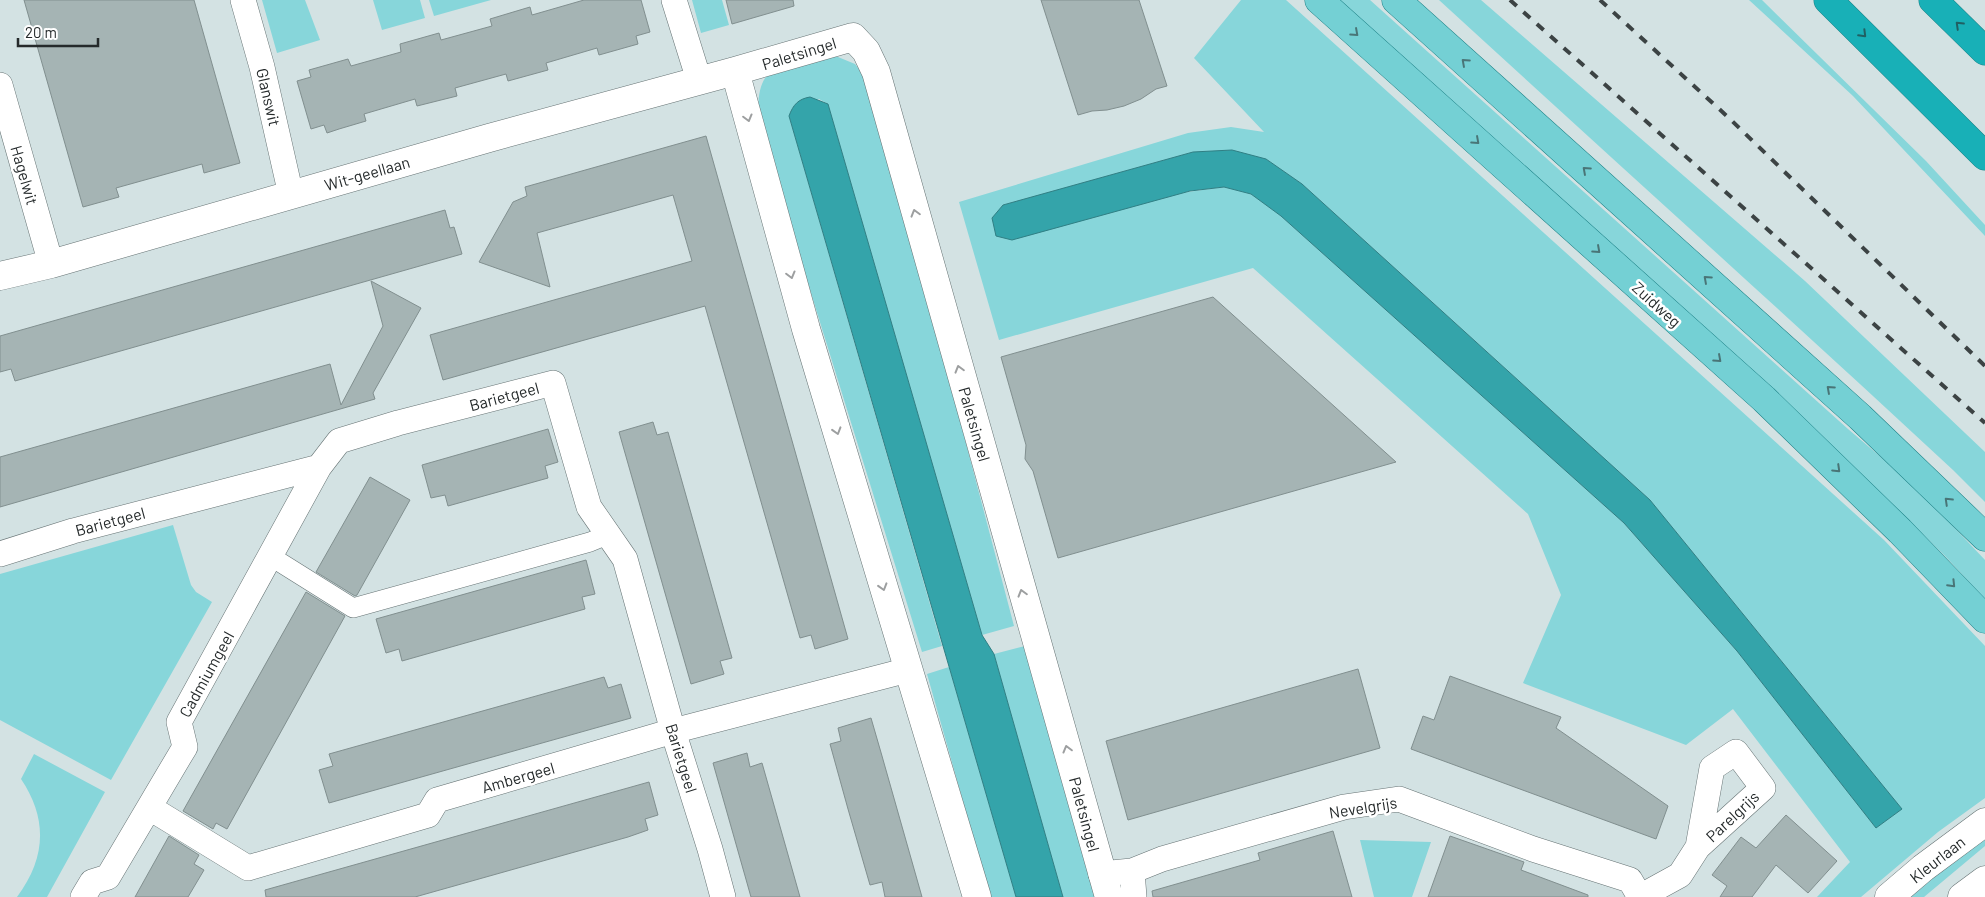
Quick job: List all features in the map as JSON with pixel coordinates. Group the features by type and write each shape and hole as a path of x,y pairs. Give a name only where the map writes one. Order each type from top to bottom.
{"highway":[{"path":"1828,0 1985,156"},
{"path":"1933,0 1985,51"}],"main road":[{"name":"Zuidweg","path":"1319,0 1764,400 1900,531 1985,618"},
{"path":"1396,0 1853,410 1985,537"}],"street":[{"name":"Glanswit","path":"243,0 262,67 291,195"},
{"path":"674,0 699,80"},
{"name":"Paletsingel","path":"735,71 853,36 866,51 876,72 1105,885"},
{"name":"Wit-geellaan","path":"0,276 51,264 735,71"},
{"path":"735,71 806,329 977,897"},
{"name":"Hagelwit","path":"0,85 51,264"},
{"name":"Barietgeel","path":"0,554 109,521 319,466 339,440 553,383 589,507 625,559 673,731 723,897"},
{"name":"Cadmiumgeel","path":"83,897 92,882 108,876 185,747 179,722 319,466"},
{"path":"270,556 352,608 590,542 607,535"},
{"name":"Ambergeel","path":"150,808 248,868 428,815 437,800 673,731 908,670"},
{"name":"Nevelgrijs","path":"1105,885 1162,859 1344,807 1399,799 1533,849 1630,880 1640,897"},
{"name":"Kleurlaan","path":"1889,897 1923,868 1985,822"},
{"name":"Parelgrijs","path":"1640,897 1680,875 1698,847"},
{"path":"1132,872 1134,897"},
{"path":"1962,897 1985,880"}],"shaded area":[{"path":"262,0 305,0 320,40 277,53"},
{"path":"373,0 420,0 425,18 382,30"},
{"path":"429,0 491,0 434,16"},
{"path":"692,0 722,0 729,25 701,33"},
{"path":"1241,0 1286,0 1884,540 1985,646 1985,798 1938,832 1861,897 1817,897 1850,862 1733,709 1686,745 1523,683 1561,595 1528,514 1253,268 999,340 959,202 1188,133 1231,127 1264,132 1194,58","holes":["1193,152 1266,159 1302,184 1650,500 1902,809 1876,828 1737,651 1624,523 1281,216 1251,194 1224,187 992,219 1003,205"]},
{"path":"1335,0 1370,0 1848,429 1916,487 1985,560 1985,599 1945,556 1832,446"},
{"path":"1439,0 1481,0 1805,281 1985,452 1985,502 1889,411"},
{"path":"1749,0 1762,0 1926,161 1985,225 1985,236 1853,96"},
{"path":"820,54 838,57 855,64 865,77 916,253 1014,626 982,635 828,104 819,99 792,109 789,116 942,646 922,652 759,125 760,89 766,77 781,67"},
{"path":"810,97 828,104 982,635 994,654 1063,897 1016,897 789,116 796,103"},
{"path":"1232,150 1266,159 1302,184 1650,500 1902,809 1876,828 1737,651 1624,523 1281,216 1251,194 1224,187 1190,191 1012,240 996,236 992,218 1003,205 1193,152"},
{"path":"173,525 191,585 196,592 212,602 111,780 0,720 0,574"},
{"path":"1029,645 1101,897 1063,897 994,654"},
{"path":"949,667 1016,897 990,897 927,674"},
{"path":"34,754 105,792 47,897 17,897 34,868 40,838 36,809 21,779"},
{"path":"1985,835 1985,846 1924,897 1905,897"},
{"path":"1360,840 1431,842 1412,897 1374,897"}],"building":[{"path":"24,0 194,0 240,163 204,173 202,164 116,188 119,197 83,207"},
{"path":"584,0 641,0 650,32 636,36 638,44 599,55 597,48 546,63 548,70 508,81 506,74 455,88 457,96 417,106 415,99 364,114 366,121 327,133 324,125 311,129 297,81 311,77 309,70 348,59 351,66 401,52 400,44 439,33 441,40 492,26 490,19 530,7 532,15"},
{"path":"726,0 793,0 794,6 732,24"},
{"path":"1041,0 1139,0 1167,86 1156,89 1141,99 1124,106 1078,115"},
{"path":"706,136 848,639 815,649 811,635 800,638 705,306 443,380 430,335 692,261 673,195 537,233 550,287 479,262 513,202 527,196 525,187"},
{"path":"445,210 450,228 454,227 462,254 15,381 11,369 0,372 0,336"},
{"path":"371,281 421,308 373,393 375,399 0,507 0,457 330,364 341,405 383,326"},
{"path":"1213,297 1396,462 1058,558 1033,471 1025,459 1026,445 1001,357"},
{"path":"653,422 657,435 668,432 732,658 720,661 724,674 691,684 619,432"},
{"path":"548,429 558,462 545,466 548,478 448,506 445,495 431,498 422,465"},
{"path":"370,477 410,500 355,596 316,572"},
{"path":"586,560 595,594 582,597 585,609 402,661 399,649 386,653 376,619"},
{"path":"306,592 345,616 227,829 216,823 213,829 183,811"},
{"path":"1358,669 1380,748 1128,820 1106,741"},
{"path":"1450,676 1561,717 1556,728 1668,806 1656,839 1411,749 1423,716 1434,720"},
{"path":"604,677 608,688 621,684 631,718 329,803 319,770 333,766 329,754"},
{"path":"871,718 922,897 885,897 882,882 870,885 848,809 830,744 841,741 838,728"},
{"path":"747,753 750,767 762,763 800,897 751,897 713,763"},
{"path":"649,782 658,815 645,819 648,830 628,837 415,897 266,897 265,890"},
{"path":"1786,815 1837,861 1808,893 1776,865 1752,897 1720,897 1727,886 1712,875 1741,837 1756,848"},
{"path":"1333,831 1352,897 1153,897 1152,891 1260,860 1258,853"},
{"path":"169,836 199,855 194,864 204,870 188,897 135,897"},
{"path":"1450,836 1524,862 1521,870 1588,895 1588,897 1428,897"}],"railway":[{"path":"1510,0 1985,423"},
{"path":"1600,0 1729,118 1985,366"}]}
